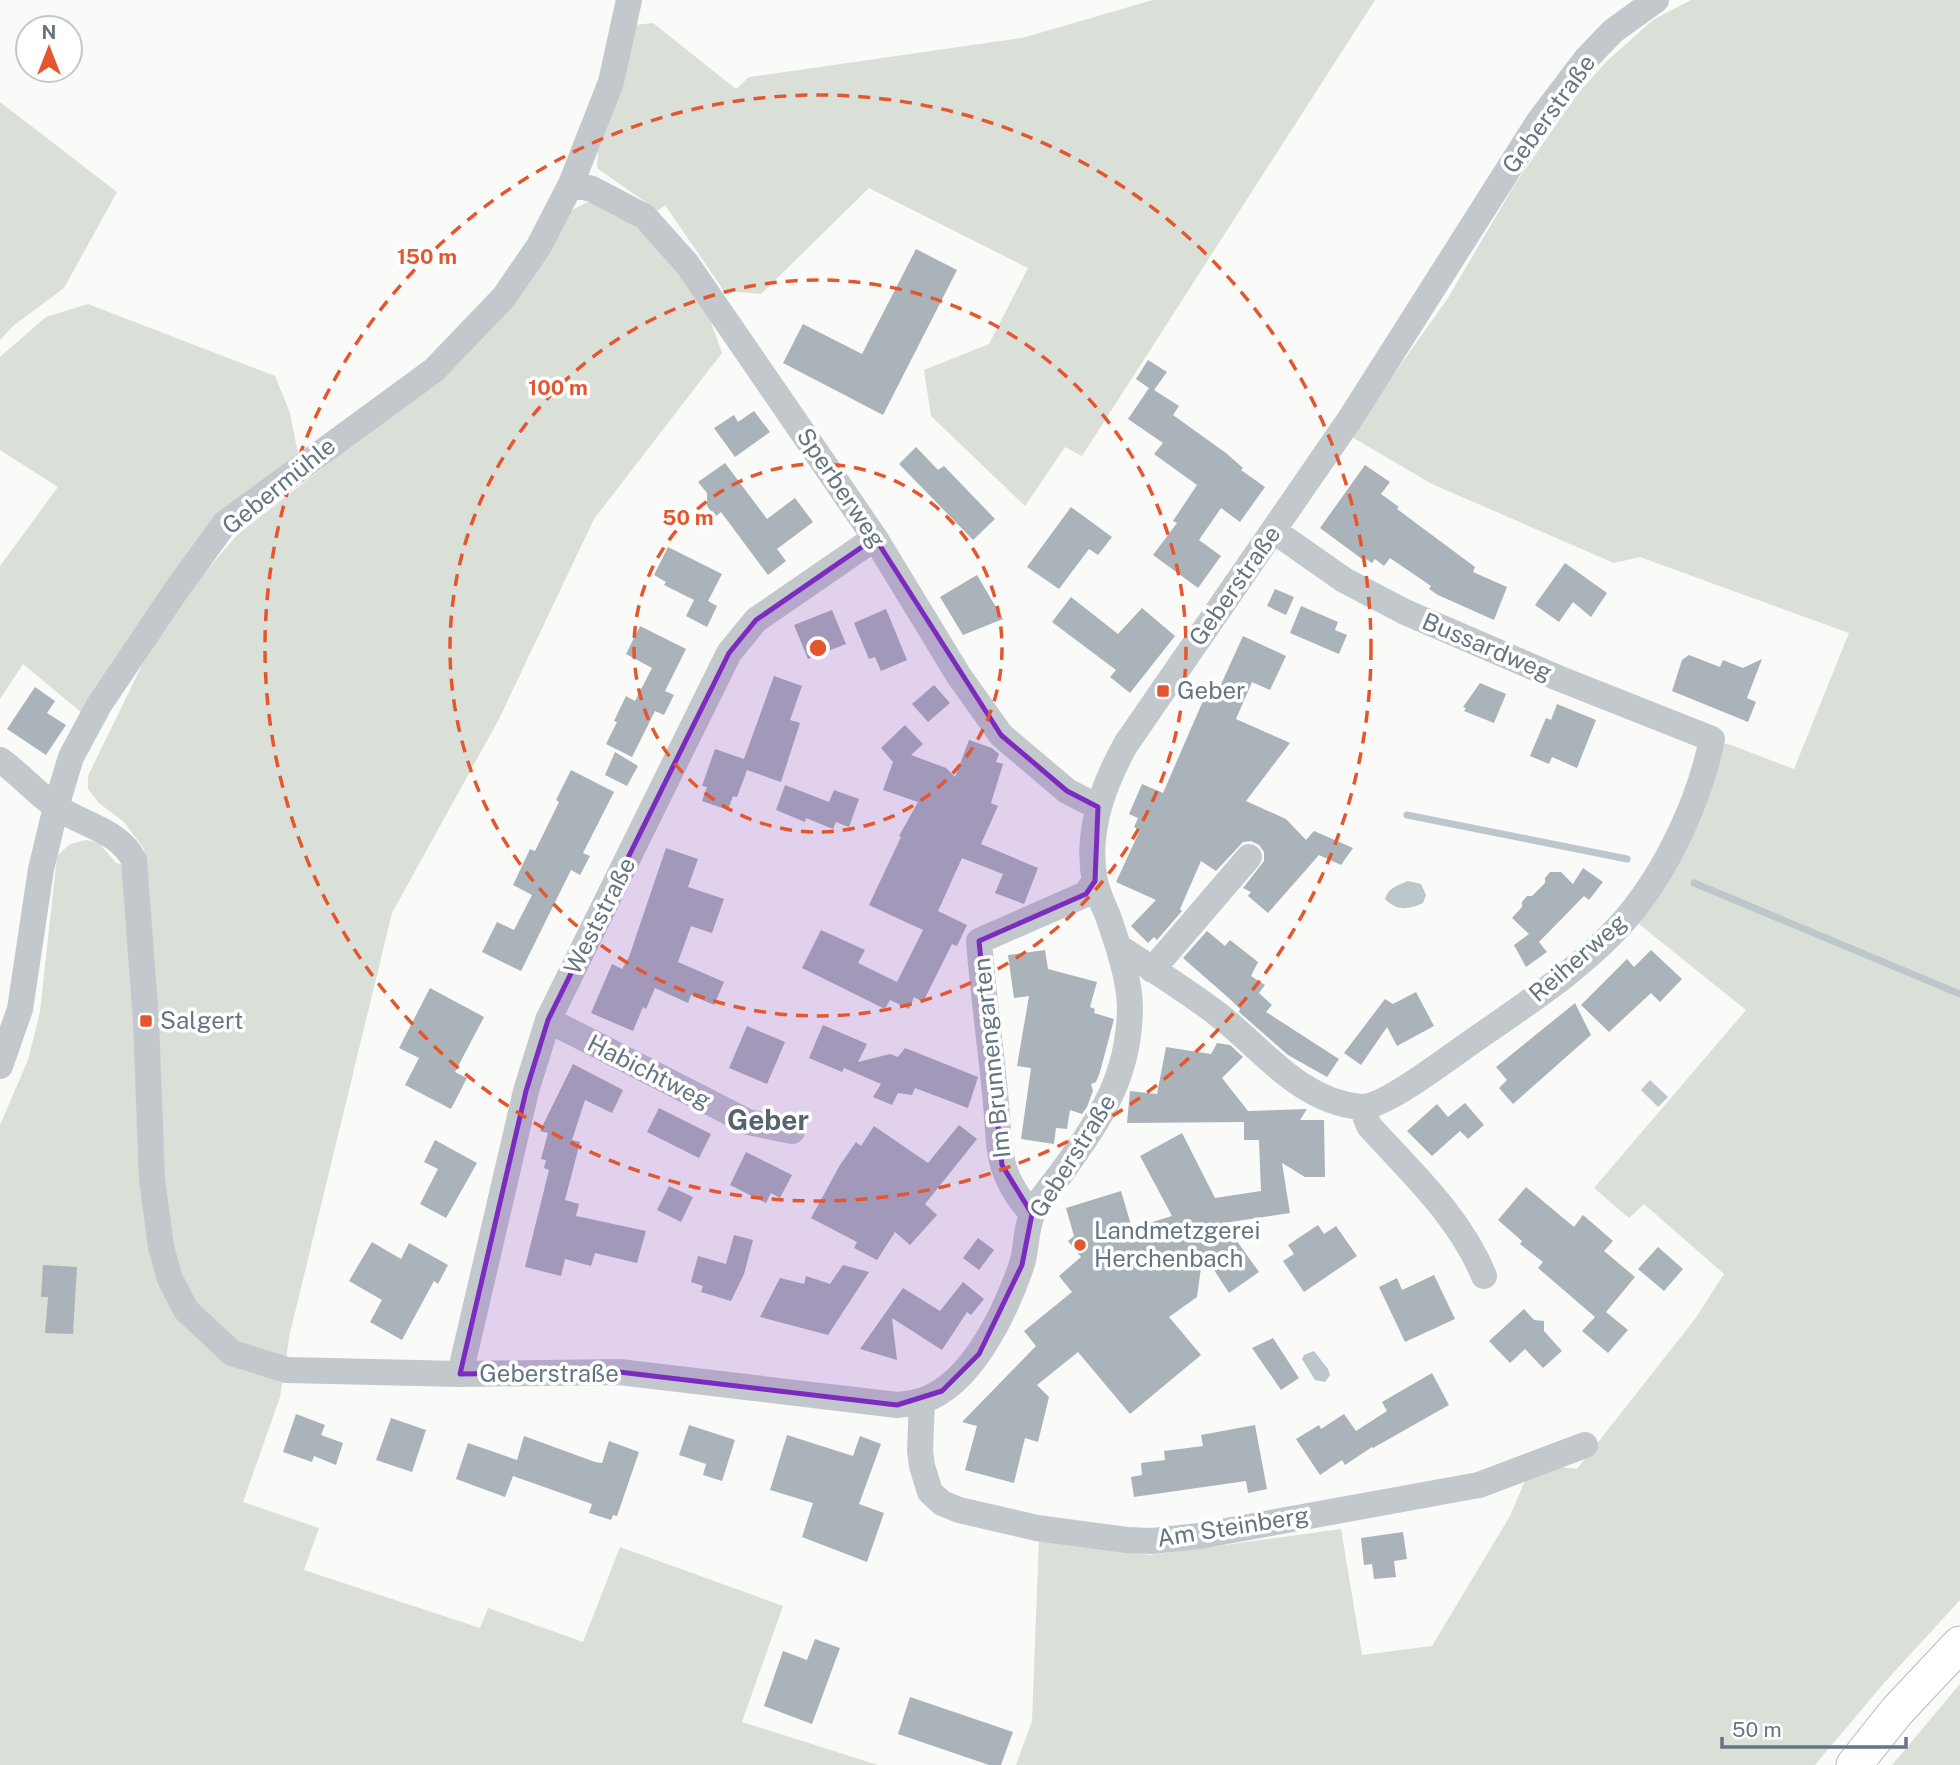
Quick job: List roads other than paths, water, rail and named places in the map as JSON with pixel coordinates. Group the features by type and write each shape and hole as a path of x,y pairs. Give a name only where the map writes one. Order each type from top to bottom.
{"main road":[{"path":"1854,1765 1897,1711 1960,1644"}],"street":[{"name":"Gebermühle","path":"0,1066 20,1009 41,869 56,807 71,757 99,705 175,592 226,523 434,370 504,297 539,246 571,184 611,82 629,0"},
{"name":"Geberstraße","path":"56,807 106,832 127,848 134,860 146,1021 152,1179 161,1247 170,1279 186,1310 232,1353 287,1370 460,1374 619,1372 897,1405 922,1401 942,1391 979,1354 998,1322 1022,1265 1032,1214 1099,1120 1116,1087 1126,1042 1130,1006 1119,947 1095,881 1092,850 1097,807 1113,767 1126,744 1350,419 1539,121 1586,59 1612,32 1656,0"},
{"name":"Sperberweg","path":"571,184 592,189 645,217 687,264 875,538 959,676 1001,735 1067,790 1097,807"},
{"name":"Bussardweg","path":"1274,531 1344,580 1405,612 1558,678 1712,739"},
{"name":"Weststraße","path":"460,1374 526,1091 548,1020 729,653 756,620 875,538"},
{"name":"Reiherweg","path":"1362,1108 1414,1082 1495,1026 1590,954 1628,917 1658,875 1681,831 1705,767 1712,739"},
{"path":"0,760 56,807"},
{"path":"1152,970 1249,857"},
{"name":"Im Brunnengarten","path":"1032,1214 1009,1184 1002,1165 996,1130 996,1095 985,1019 979,941 1086,894 1095,881"},
{"path":"1119,947 1220,1016 1296,1082 1334,1101 1362,1108 1369,1126 1450,1217 1478,1259 1484,1276"},
{"name":"Habichtweg","path":"548,1020 748,1122 792,1131"},
{"name":"Am Steinberg","path":"922,1401 920,1451 930,1492 942,1503 959,1510 1039,1517 1139,1540 1199,1536 1479,1485 1585,1445"}],"waterway":[{"path":"1407,815 1627,859"},
{"path":"1694,883 1960,994"}],"place":[{"name":"Geber","path":"1163,691"},
{"name":"Salgert","path":"146,1021"},
{"name":"Landmetzgerei Herchenbach","path":"1080,1245"}],"district":[{"name":"Geber","path":"768,1120"}]}
